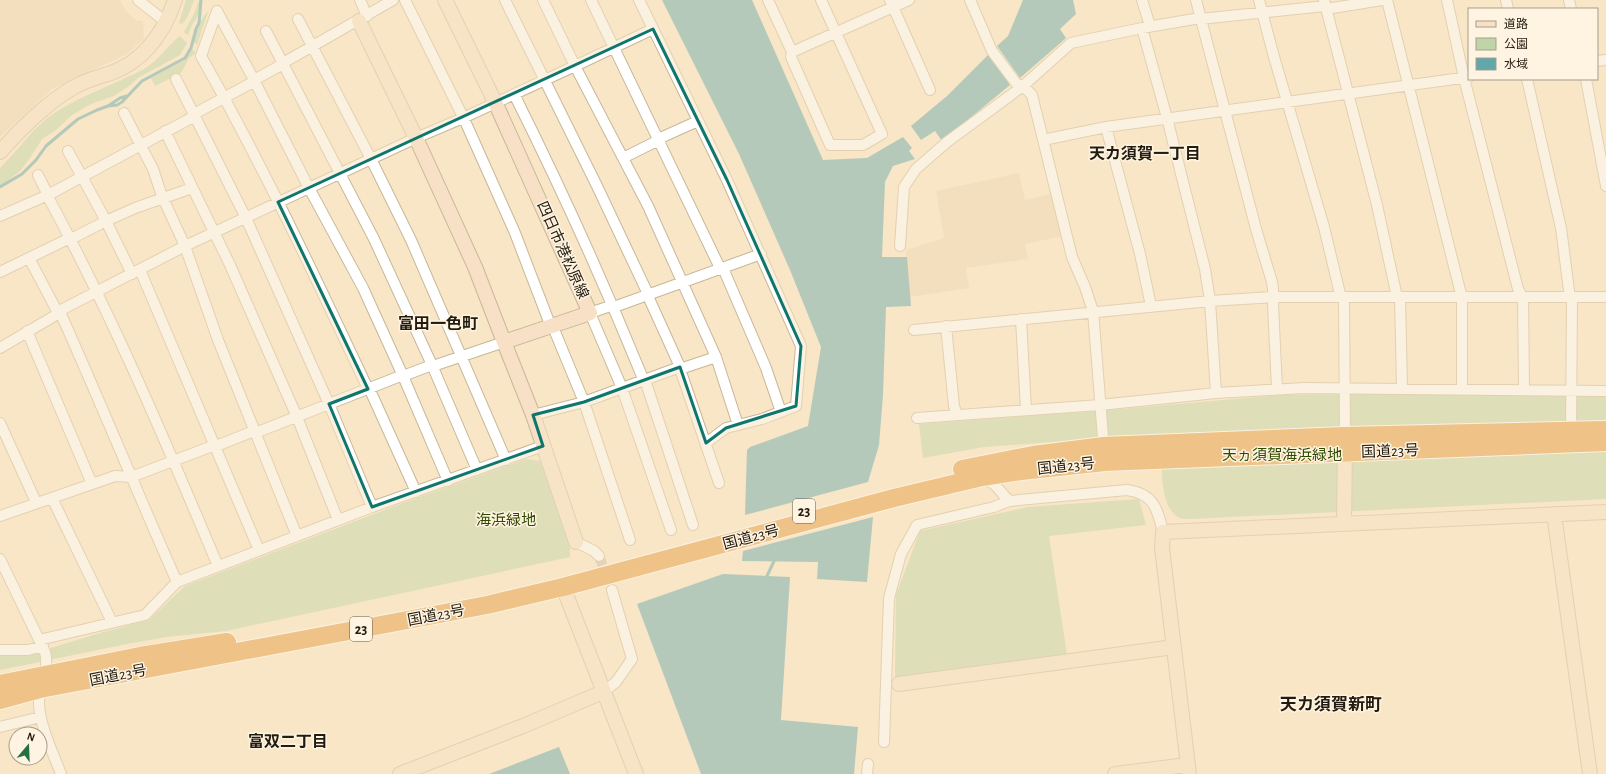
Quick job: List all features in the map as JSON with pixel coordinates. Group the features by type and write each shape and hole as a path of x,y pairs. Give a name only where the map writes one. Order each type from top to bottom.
{"highway":[{"name":"国道23号","path":"0,684 43,682 409,620 487,605 563,587 718,540 893,493 993,462 1032,455 1105,454 1345,445 1606,430"},
{"name":"国道23号","path":"1345,445 1606,442"},
{"name":"国道23号","path":"893,493 1035,469 1105,454"},
{"name":"国道23号","path":"0,700 43,682 140,656 262,636 482,594 718,540"}],"street":[{"path":"138,0 166,22"},
{"path":"0,152 26,126 60,96 76,86 112,73 138,57 156,40 176,0"},
{"path":"360,0 363,18 475,266 532,415 576,542 594,551 599,556"},
{"path":"0,216 48,195 165,131 255,81 312,46 393,0"},
{"path":"405,0 463,118 518,239 552,327 584,402 630,540"},
{"name":"四日市港松原線","path":"445,0 496,102 590,313 504,342"},
{"path":"505,0 597,186 681,368 719,483"},
{"path":"543,0 575,66 648,206 716,357 738,425"},
{"path":"591,0 722,268 766,368 782,412"},
{"path":"639,0 727,180 801,346 796,406 762,419 726,428 706,443"},
{"path":"768,0 792,52 791,57 830,145 863,145 882,134 821,0"},
{"path":"792,52 892,4 910,0"},
{"path":"970,0 992,51 1020,84 1032,94 1072,257 1085,287 1093,312 1105,454"},
{"path":"1142,0 1146,27 1167,118 1205,270 1210,301 1216,393"},
{"path":"1196,0 1256,229 1272,282 1274,298 1277,389"},
{"path":"1259,0 1324,227 1342,298 1345,387 1344,523"},
{"path":"900,246 904,187 911,176 928,157 1071,43 1146,27 1200,18 1382,0"},
{"path":"1387,0 1462,298 1462,389"},
{"path":"1447,0 1467,78 1499,218 1518,289 1523,298 1524,389"},
{"path":"892,4 930,90"},
{"path":"1325,5 1399,297 1402,388"},
{"path":"416,492 368,388 278,202 201,56 217,11 363,288 448,481"},
{"path":"298,20 411,240 506,460"},
{"path":"0,348 27,331 97,292 185,246 653,29"},
{"path":"266,31 374,239 432,366 477,470"},
{"path":"1043,140 1106,127 1167,118 1467,78"},
{"path":"176,79 246,218 329,404 372,507"},
{"path":"1527,80 1561,228 1571,298 1571,431"},
{"path":"1586,80 1606,186"},
{"path":"514,94 570,209 645,381 693,524"},
{"path":"124,113 153,169 164,199 185,246 254,432 297,536"},
{"path":"623,158 698,121"},
{"path":"1106,127 1135,237 1151,306"},
{"path":"165,131 215,232 297,417 338,520"},
{"path":"68,151 136,272 216,446 259,550"},
{"path":"38,175 97,292 174,461 218,566"},
{"path":"0,272 135,208 192,188"},
{"path":"671,530 622,388 590,313 761,254"},
{"path":"29,258 59,313 93,386 177,582"},
{"path":"914,330 1210,301 1274,298 1606,297"},
{"path":"1021,319 1026,410"},
{"path":"946,326 954,406 957,415"},
{"path":"27,331 92,484"},
{"path":"0,516 36,502 52,498 115,476 131,477 297,417 368,388 504,342"},
{"path":"532,415 584,402 716,357"},
{"path":"917,418 1100,405 1216,393 1277,389 1345,387 1606,391"},
{"path":"0,423 36,502"},
{"path":"0,650 28,650 41,643 112,622 145,616 177,582 372,507 543,446"},
{"path":"982,477 995,485 1009,501"},
{"path":"884,742 889,598 901,554 917,525 994,507 1009,501 1127,490 1138,492 1147,497 1154,505 1163,532 1162,548 1188,769 1115,774"},
{"path":"52,498 112,622"},
{"path":"1163,532 1606,512"},
{"path":"1554,514 1590,774"},
{"path":"0,559 41,643 47,659 39,704 41,717 61,774"},
{"path":"563,587 636,774"},
{"path":"400,774 523,726 603,692 616,682 632,659 612,590"},
{"path":"899,684 1174,647"},
{"path":"0,728 41,717"}],"highlighted area":[{"path":"653,29 727,180 801,346 796,406 726,428 706,443 680,367 584,402 533,415 543,446 372,507 329,404 368,389 278,202"}],"shaded area":[{"path":"0,0 120,0 126,11 137,21 143,21 144,39 127,54 52,89 0,137"},
{"path":"1019,173 1025,200 1054,193 1063,236 1025,244 1028,259 966,268 969,288 910,297 906,250 944,238 936,191"}],"green space":[{"path":"186,0 194,0 187,17 181,24 179,23"},
{"path":"199,0 199,14 188,35 184,32 194,14"},
{"path":"207,12 197,45 193,41 200,22"},
{"path":"180,36 187,43 180,55 138,78 114,96 91,104 72,115 56,130 42,139 20,171 0,187 0,168 45,120 75,101 133,75 149,66"},
{"path":"192,49 196,53 189,58 181,73 155,86 151,78 185,60"},
{"name":"天ヵ須賀海浜緑地","path":"1440,393 1606,395 1606,499 1184,519 1178,517 1167,503 1162,481 1162,439 1093,439 984,447 923,458 919,424 1109,410 1280,395"},
{"name":"海浜緑地","path":"526,459 540,461 570,546 570,557 226,631 166,637 0,670 0,654 31,654 149,620 185,586 403,503"},
{"path":"1139,499 1146,525 1049,536 1067,655 895,677 896,595 920,531 1028,507"}],"water":[{"path":"662,0 752,0 823,160 867,158 903,137 912,148 909,151 915,159 893,166 885,182 882,257 907,257 911,306 886,307 883,395 879,445 868,482 745,515 747,450 750,447 808,426 821,347 790,270 739,154"},
{"path":"1023,0 1073,0 1076,14 1060,29 1066,38 1020,78 997,46 1008,36"},
{"path":"988,55 1010,85 942,141 935,131 921,140 911,126 947,96"},
{"path":"873,517 867,582 817,579 818,562 742,561 743,551"},
{"path":"723,574 790,577 781,720 858,727 854,774 701,774 637,604"},
{"path":"559,747 570,774 489,774"}],"waterway":[{"path":"0,187 22,174 36,160 46,146 78,119 108,106 117,105 122,102 142,81 185,58 191,48 199,23 201,0"},
{"path":"108,106 120,98 127,96"},
{"path":"792,519 802,497"},
{"path":"767,576 775,559"}],"tunnel":[{"path":"599,556 608,580"}],"district":[{"name":"天カ須賀一丁目","path":"1145,153"},
{"name":"富田一色町","path":"438,323"},
{"name":"天カ須賀新町","path":"1331,704"},
{"name":"富双二丁目","path":"288,741"}]}
